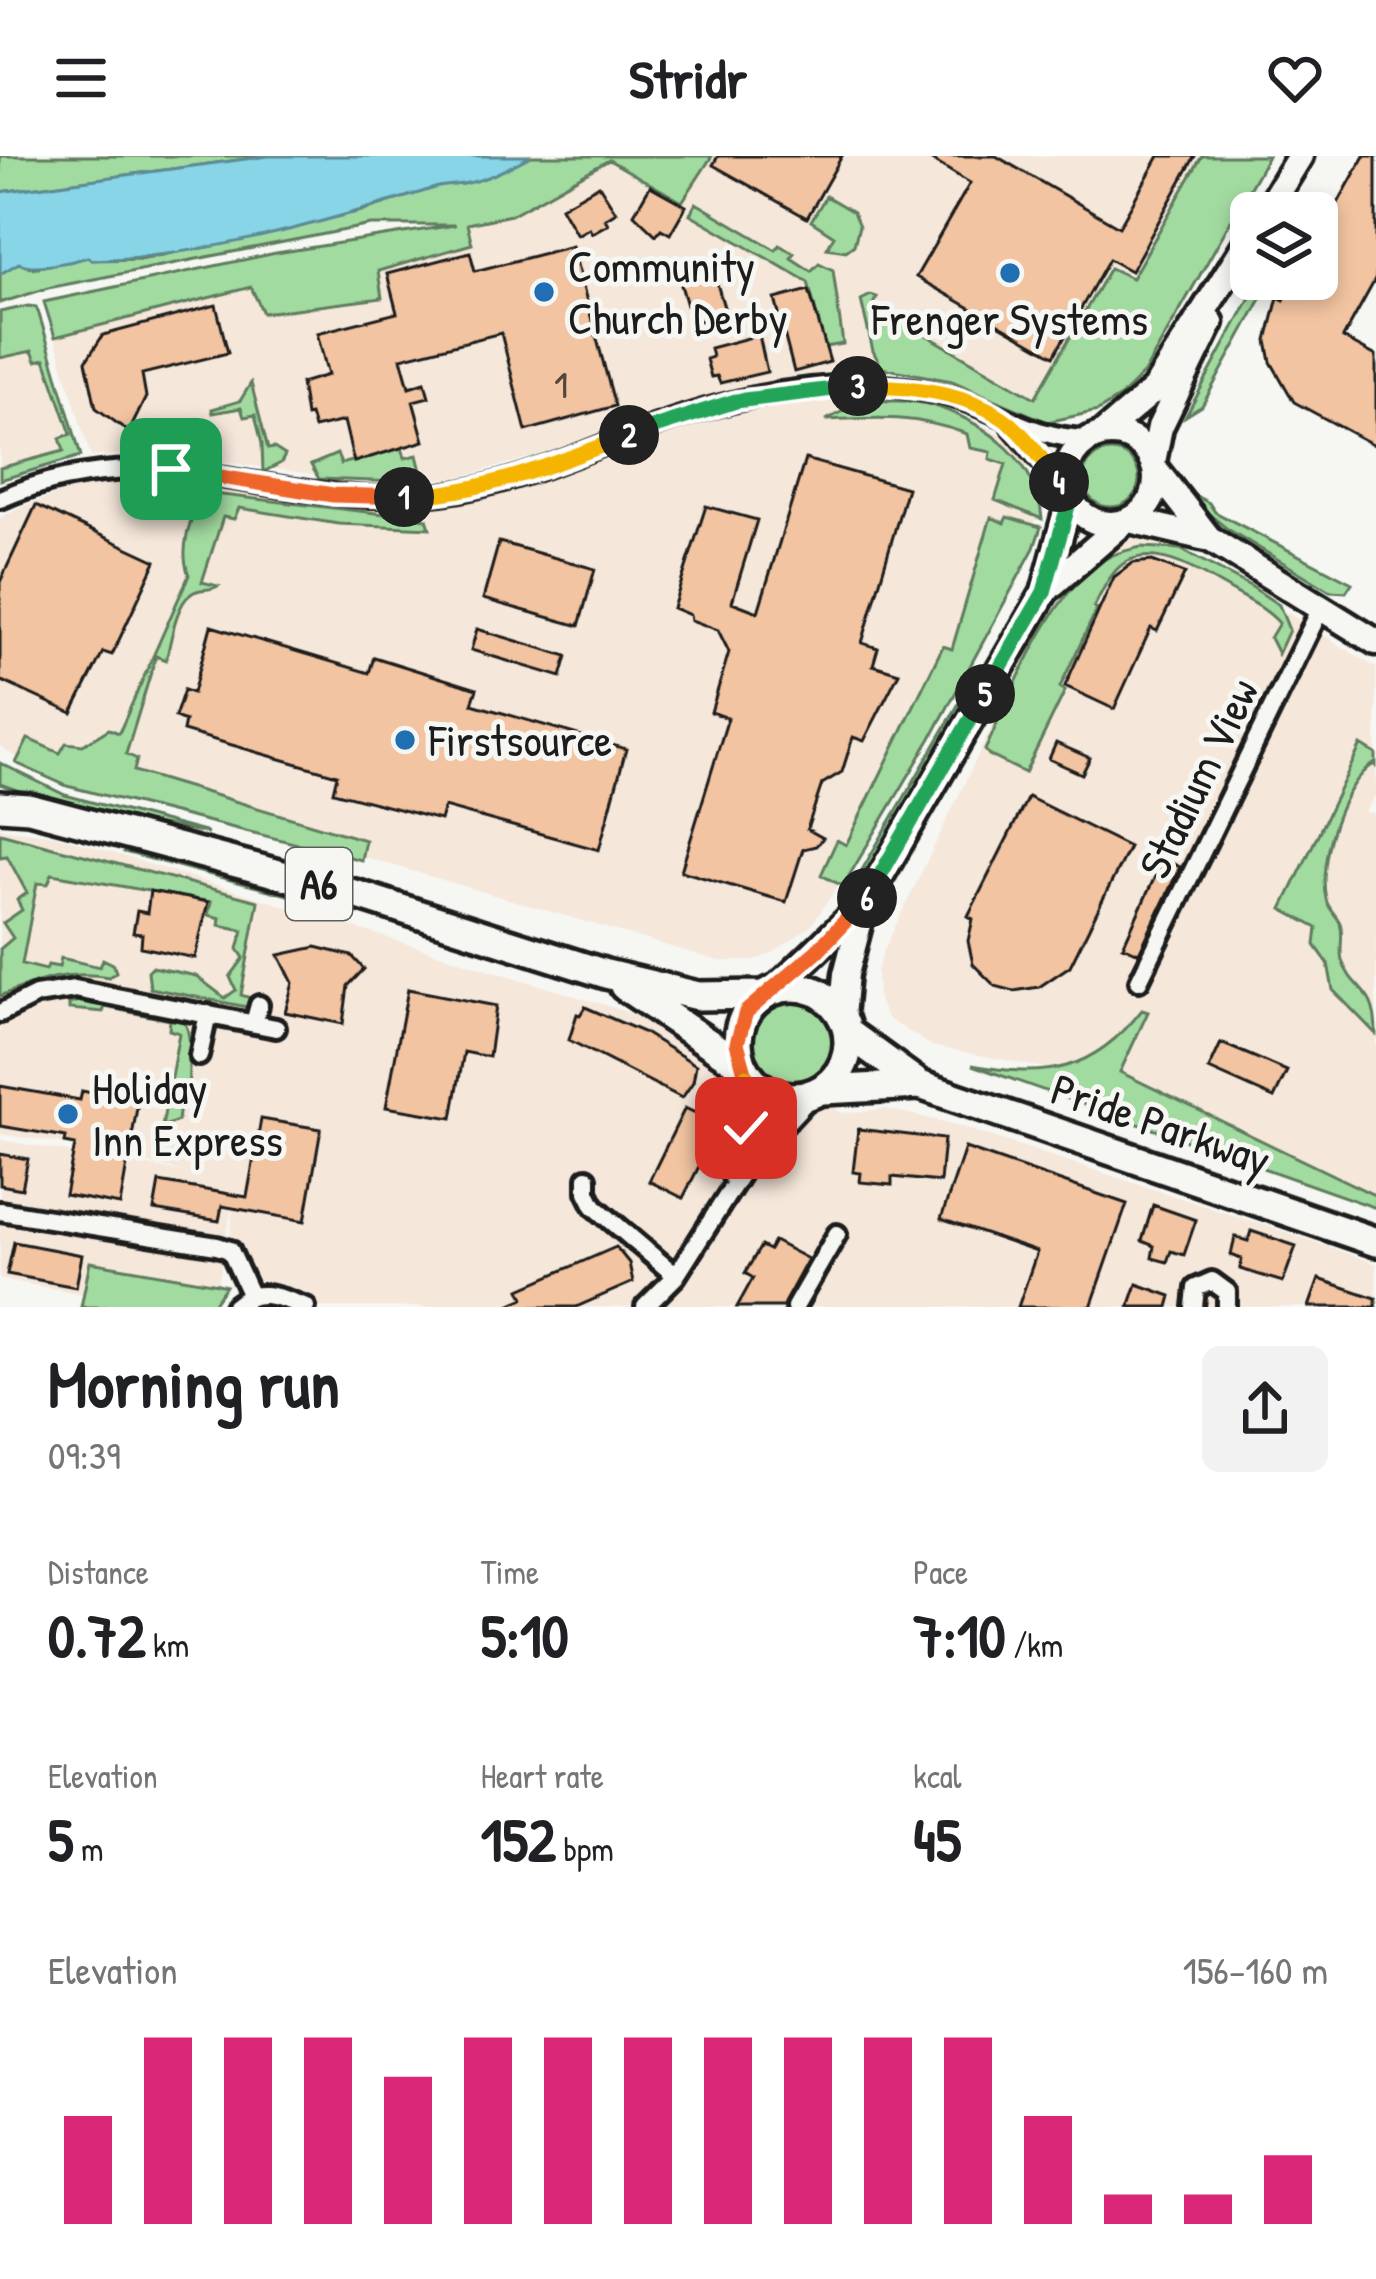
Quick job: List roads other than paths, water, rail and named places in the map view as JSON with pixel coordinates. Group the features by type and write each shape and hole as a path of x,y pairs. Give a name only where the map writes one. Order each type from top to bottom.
{"main road":[{"name":"A6","path":"0,793 29,808"},
{"name":"A6","path":"0,806 29,808 358,895 606,974 698,996 813,991 829,1001 844,1024"},
{"name":"A6","path":"606,974 745,1069 772,1095 792,1098 817,1092"},
{"path":"745,1069 737,1043 740,1024 769,992"},
{"path":"817,1092 844,1063 844,1024"},
{"name":"Pride Parkway","path":"844,1024 920,1085 1376,1242"},
{"name":"Pride Parkway","path":"817,1092 920,1085"}],"street":[{"path":"1278,192 1300,156"},
{"path":"844,1024 846,974 865,903 1044,592 1069,495 1070,462 1154,390 1230,271"},
{"path":"1044,592 1152,499 1160,428 1206,337 1230,272"},
{"path":"0,499 74,474 139,467 207,473 350,497 444,494 525,475 721,404 826,387 926,390 1054,437 1132,440 1210,539"},
{"path":"1010,423 1092,520 1180,529 1210,539 1376,642"},
{"name":"Stadium View","path":"1139,981 1322,607"},
{"path":"769,992 865,903"},
{"path":"0,1013 36,995 75,989 208,1014 257,1014 276,1028"},
{"path":"200,1055 208,1014"},
{"path":"729,1189 746,1128 745,1069"},
{"path":"654,1304 729,1189 817,1092"},
{"path":"587,1178 594,1206 676,1276"},
{"path":"0,1211 218,1246 230,1250 250,1294"},
{"path":"796,1307 837,1234"},
{"path":"1194,1307 1196,1288 1208,1281 1226,1290 1227,1307"},
{"path":"234,1307 250,1294 266,1293 306,1307"}],"water":[{"path":"268,156 531,156 480,180 438,187 265,236 135,257 88,257 42,266 19,263 0,274 0,192"}],"place":[{"name":"Frenger Systems","path":"1010,273"},
{"name":"Community Church Derby","path":"544,292"},
{"name":"Firstsource","path":"405,740"},
{"name":"Holiday Inn Express","path":"68,1114"}]}
